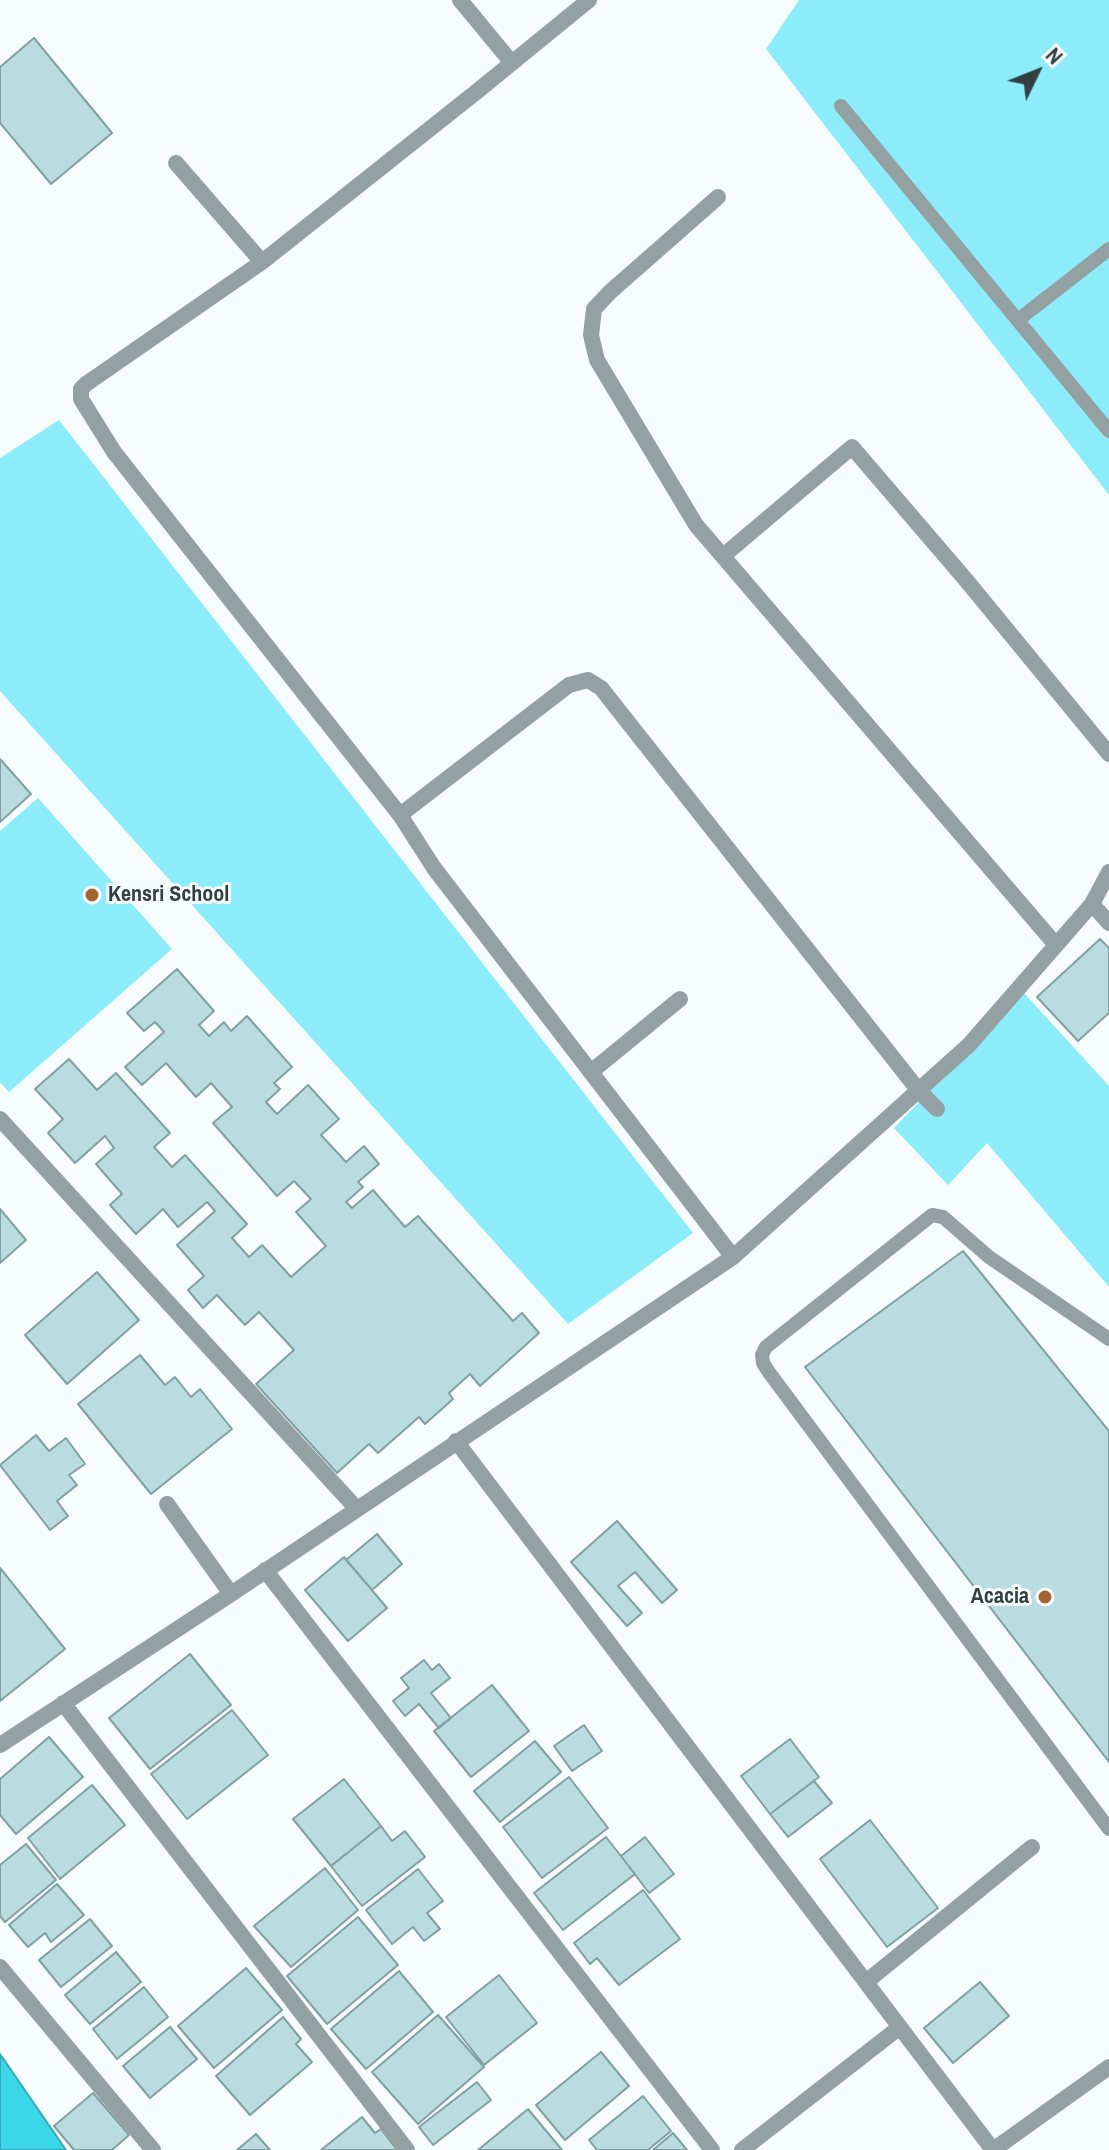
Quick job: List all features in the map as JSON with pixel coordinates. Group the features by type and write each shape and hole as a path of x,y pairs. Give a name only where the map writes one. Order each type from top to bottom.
{"street":[{"path":"460,0 512,63"},
{"path":"589,0 262,262 86,384 81,389 81,399 114,452 400,815 434,868 733,1257"},
{"path":"176,163 262,262"},
{"path":"718,197 594,309 591,335 597,360 696,525 1056,945"},
{"path":"723,556 852,447 1109,754"},
{"path":"400,815 569,685 588,680 601,688 919,1091 937,1109"},
{"path":"0,1745 733,1257 969,1045 1092,904 1109,872"},
{"path":"1092,904 1109,923"},
{"path":"592,1071 680,999"},
{"path":"0,1119 356,1508"},
{"path":"456,1441 993,2150 1109,2067"},
{"path":"167,1504 231,1594"},
{"path":"265,1570 712,2150"},
{"path":"63,1703 407,2150"},
{"path":"866,1982 1032,1847"},
{"path":"0,1967 153,2150"},
{"path":"742,2150 900,2027"}],"lane":[{"path":"841,106 1109,431"},
{"path":"1018,320 1109,249"},
{"path":"1109,1339 989,1257 943,1217 932,1215 766,1347 762,1355 768,1371 1109,1829"}],"shaded area":[{"path":"799,0 1109,0 1109,495 766,49"},
{"path":"59,420 693,1233 568,1324 0,691 0,458"},
{"path":"38,798 172,949 9,1092 0,1082 0,831"},
{"path":"1024,993 1109,1086 1109,1287 987,1143 948,1185 894,1128"},
{"path":"0,2054 66,2150 0,2150"}],"building":[{"path":"34,38 112,133 51,184 0,123 0,67"},
{"path":"0,759 31,794 0,822"},
{"path":"1100,939 1109,948 1109,1013 1078,1041 1037,997"},
{"path":"177,969 214,1011 199,1025 209,1036 224,1022 231,1031 247,1016 292,1067 274,1083 280,1089 266,1102 277,1114 308,1085 339,1119 321,1135 346,1162 364,1146 379,1164 358,1182 363,1187 346,1202 352,1208 373,1190 405,1227 418,1216 513,1321 522,1313 539,1333 480,1386 470,1374 449,1393 453,1399 425,1424 419,1417 378,1453 369,1444 337,1473 256,1384 294,1350 259,1312 245,1325 217,1295 203,1308 188,1290 204,1276 177,1245 215,1211 207,1202 178,1227 163,1209 136,1234 110,1205 122,1194 96,1164 114,1148 105,1136 75,1163 48,1133 63,1119 35,1089 69,1059 97,1090 116,1073 170,1133 154,1147 172,1167 185,1155 247,1224 232,1238 249,1257 262,1245 291,1277 326,1246 296,1212 311,1199 294,1181 277,1196 213,1123 232,1107 211,1083 196,1097 166,1063 142,1085 125,1067 164,1032 155,1022 144,1031 127,1013"},
{"path":"0,1209 26,1240 0,1263"},
{"name":"Acacia","path":"963,1251 1109,1431 1109,1762 805,1367"},
{"path":"97,1272 139,1320 67,1384 25,1335"},
{"path":"140,1355 165,1385 175,1377 191,1397 200,1389 232,1429 151,1494 78,1404"},
{"path":"36,1435 49,1451 66,1438 85,1464 69,1475 77,1485 57,1501 68,1516 50,1530 0,1465"},
{"path":"617,1521 677,1590 662,1603 635,1572 618,1586 642,1613 627,1626 571,1562"},
{"path":"377,1534 402,1564 372,1590 346,1560"},
{"path":"344,1557 387,1608 348,1641 305,1590"},
{"path":"0,1568 65,1649 0,1701"},
{"path":"190,1654 231,1705 150,1769 109,1718"},
{"path":"424,1660 432,1670 439,1664 450,1678 431,1693 451,1718 439,1728 419,1704 405,1716 393,1701 409,1688 401,1678"},
{"path":"492,1685 529,1731 471,1777 434,1731"},
{"path":"232,1710 268,1755 187,1819 151,1774"},
{"path":"584,1725 602,1751 572,1771 554,1746"},
{"path":"49,1737 83,1777 16,1834 0,1815 0,1779"},
{"path":"790,1739 819,1777 770,1814 741,1776"},
{"path":"535,1741 561,1772 500,1822 474,1791"},
{"path":"569,1777 608,1828 542,1878 503,1827"},
{"path":"344,1779 381,1826 331,1866 293,1819"},
{"path":"814,1781 832,1803 788,1837 770,1814"},
{"path":"92,1785 125,1825 60,1879 28,1838"},
{"path":"870,1820 938,1908 887,1947 820,1859"},
{"path":"381,1826 392,1841 405,1831 425,1857 362,1906 331,1866"},
{"path":"606,1837 635,1874 563,1930 534,1893"},
{"path":"645,1837 674,1874 649,1893 621,1856"},
{"path":"26,1844 56,1880 5,1922 0,1916 0,1865"},
{"path":"325,1868 358,1910 291,1967 254,1926"},
{"path":"418,1869 443,1901 427,1913 440,1929 424,1941 413,1927 392,1944 366,1910"},
{"path":"57,1884 84,1915 51,1942 45,1933 28,1947 9,1925"},
{"path":"643,1890 680,1939 619,1985 597,1958 590,1964 574,1943"},
{"path":"358,1917 398,1965 327,2024 287,1976"},
{"path":"90,1919 112,1946 61,1987 39,1960"},
{"path":"116,1952 141,1982 90,2024 65,1995"},
{"path":"246,1968 282,2010 214,2068 178,2026"},
{"path":"399,1971 433,2012 366,2069 331,2029"},
{"path":"499,1975 537,2023 484,2065 446,2017"},
{"path":"980,1982 1009,2016 953,2063 924,2028"},
{"path":"144,1987 168,2017 117,2059 93,2029"},
{"path":"438,2015 484,2067 418,2124 372,2072"},
{"path":"283,2017 301,2039 296,2044 312,2062 250,2115 216,2076"},
{"path":"170,2027 197,2059 150,2098 123,2066"},
{"path":"601,2052 629,2086 565,2140 536,2105"},
{"path":"477,2082 491,2100 433,2145 419,2127"},
{"path":"93,2093 129,2135 112,2150 74,2150 54,2126"},
{"path":"643,2096 671,2131 648,2150 597,2150 589,2140"},
{"path":"528,2109 562,2150 478,2150"},
{"path":"362,2117 375,2133 381,2129 397,2150 321,2150"},
{"path":"673,2133 687,2150 653,2150"},
{"path":"256,2134 270,2150 237,2150"}],"place":[{"name":"Kensri School","path":"92,895"},
{"name":"Acacia","path":"1045,1597"}]}
